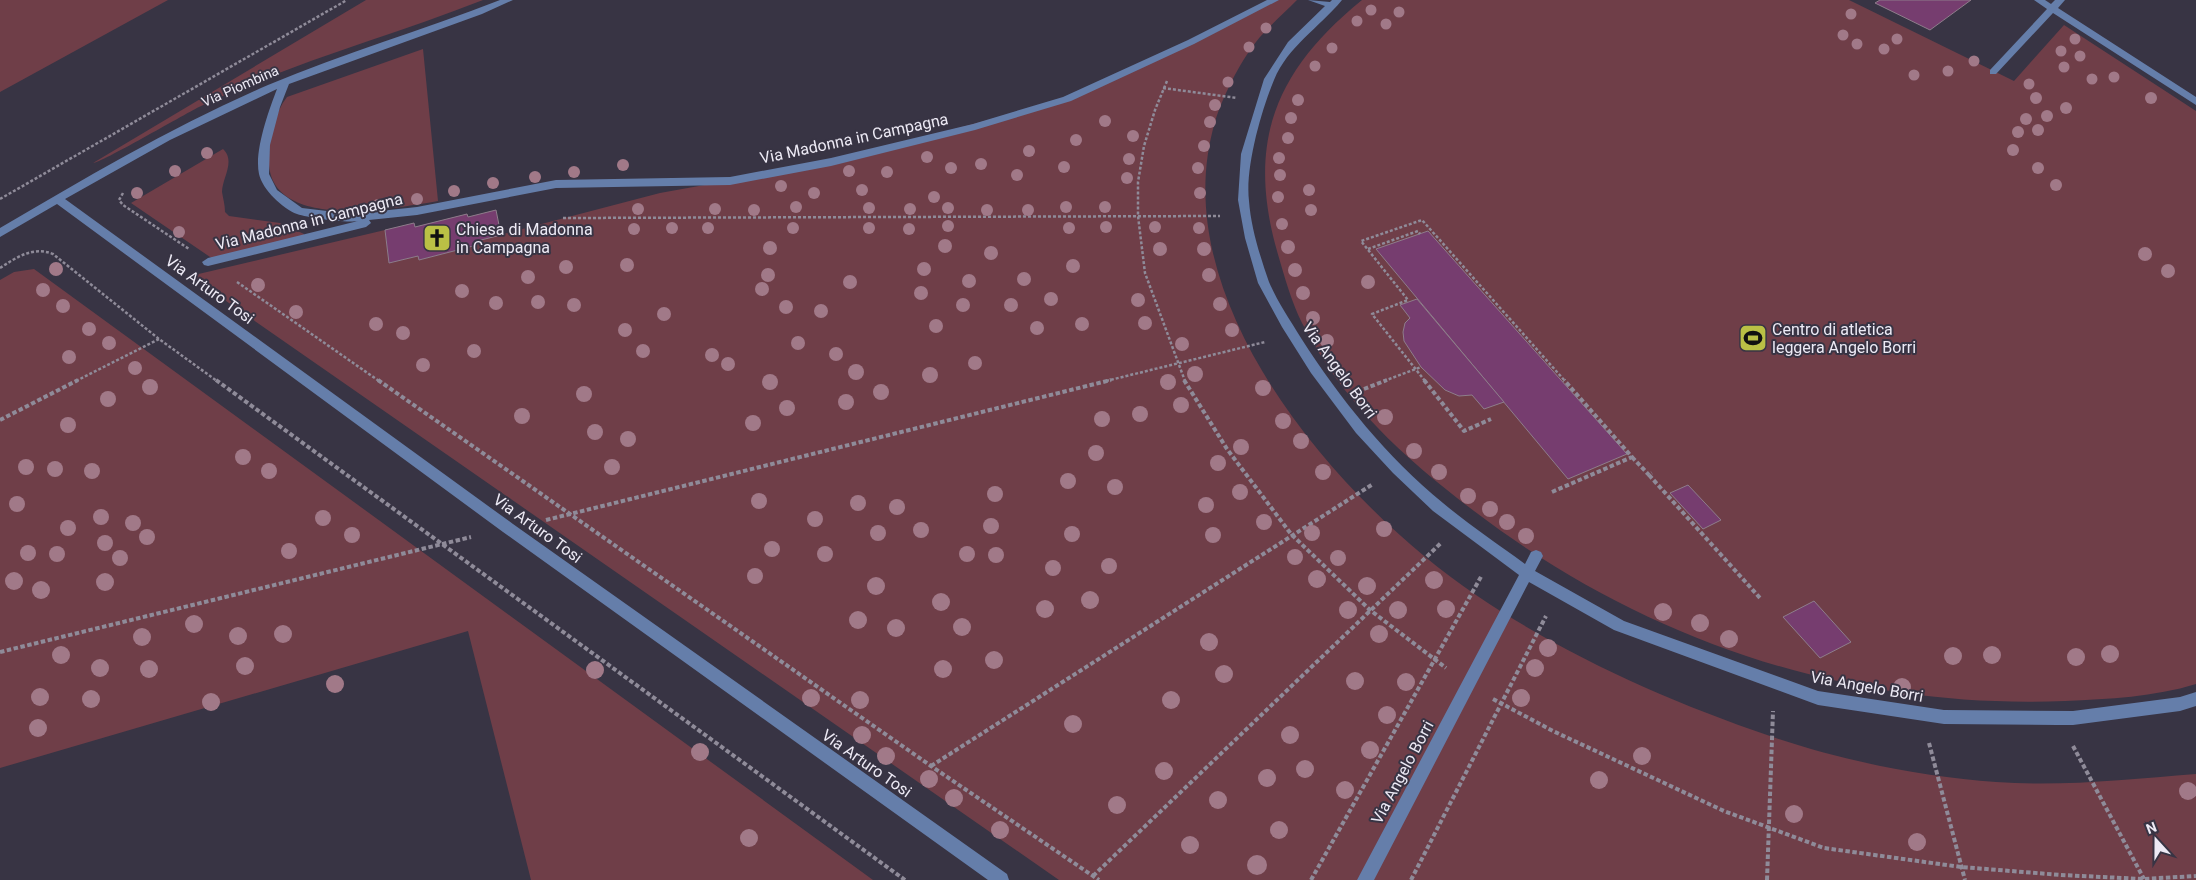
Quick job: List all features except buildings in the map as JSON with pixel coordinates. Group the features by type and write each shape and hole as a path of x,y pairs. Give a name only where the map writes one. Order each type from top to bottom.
{"street":[{"name":"Via Piombina","path":"0,232 187,126 285,82 508,0"},
{"name":"Via Madonna in Campagna","path":"208,262 417,211 556,184 730,181 831,162 966,130 1067,99 1191,42 1274,0"},
{"path":"1313,0 1334,3"},
{"path":"2040,0 2196,102"},
{"path":"1993,72 2060,0"},
{"name":"Via Angelo Borri","path":"1334,3 1291,44 1269,79 1246,154 1244,200 1250,238 1264,283 1293,336 1315,370 1360,429 1397,469 1438,507 1526,574 1619,626 1818,698 1944,717 2058,718 2073,718 2180,704 2196,699"},
{"name":"Via Madonna in Campagna","path":"285,82 275,107 264,145 264,174 272,192 299,211 352,218 417,211"},
{"name":"Via Arturo Tosi","path":"57,199 508,528 1002,880"},
{"name":"Via Angelo Borri","path":"1366,880 1536,556"}],"path":[{"path":"0,199 348,0"},
{"path":"1163,88 1262,102"},
{"path":"130,190 122,194 119,200 124,205 931,766 1099,880"},
{"path":"563,218 1246,216"},
{"path":"1491,420 1464,431 1414,370 1372,314 1408,300 1361,240 1422,220 1760,598"},
{"path":"1368,249 1418,231 1420,234"},
{"path":"0,268 30,252 47,251 159,339 905,880"},
{"path":"0,652 508,528 570,515 1293,336"},
{"path":"0,420 159,339"},
{"path":"1338,400 1421,367"},
{"path":"1552,492 1632,457"},
{"path":"931,766 1397,469"},
{"path":"1581,473 1584,478"},
{"path":"1092,876 1460,524"},
{"path":"1311,880 1495,550"},
{"path":"1412,880 1559,592"},
{"path":"1767,880 1773,682"},
{"path":"1920,713 1965,880"},
{"path":"2058,718 2144,880"}],"shaded area":[{"path":"0,0 168,0 0,92"},
{"path":"366,0 483,0 233,91 93,163"},
{"path":"1274,0 1297,0 1250,50 1232,80 1215,122 1205,190 1214,258 1238,325 1274,390 1319,451 1370,507 1423,555 1476,595 1546,638 1656,692 1694,708 1797,745 1853,760 1911,772 1968,780 2046,784 2196,774 2196,880 1059,880 190,276 385,230 389,263 418,256 419,260 477,245 477,241 660,193 831,162 1067,99"},
{"name":"Centro di atletica leggera Angelo Borri","path":"1362,0 1849,0 2014,81 2064,25 2196,111 2196,684 2148,695 2115,698 2065,701 1985,701 1906,693 1829,679 1753,658 1679,631 1608,597 1540,557 1448,491 1399,449 1377,427 1356,404 1319,352 1302,323 1291,297 1268,212 1265,175 1268,142 1276,110 1289,81 1308,53 1332,26"},
{"path":"423,49 438,201 363,211 334,210 308,206 286,196 273,180 269,155 274,124 279,110 287,97"},
{"path":"223,149 228,159 222,192 225,212 229,216 280,223 304,234 304,237 213,259 131,203"},
{"path":"34,269 873,880 531,880 468,631 0,768 0,280 14,272"}],"place":[{"name":"Chiesa di Madonna in Campagna","path":"437,238"},
{"name":"Centro di atletica leggera Angelo Borri","path":"1753,338"}]}
